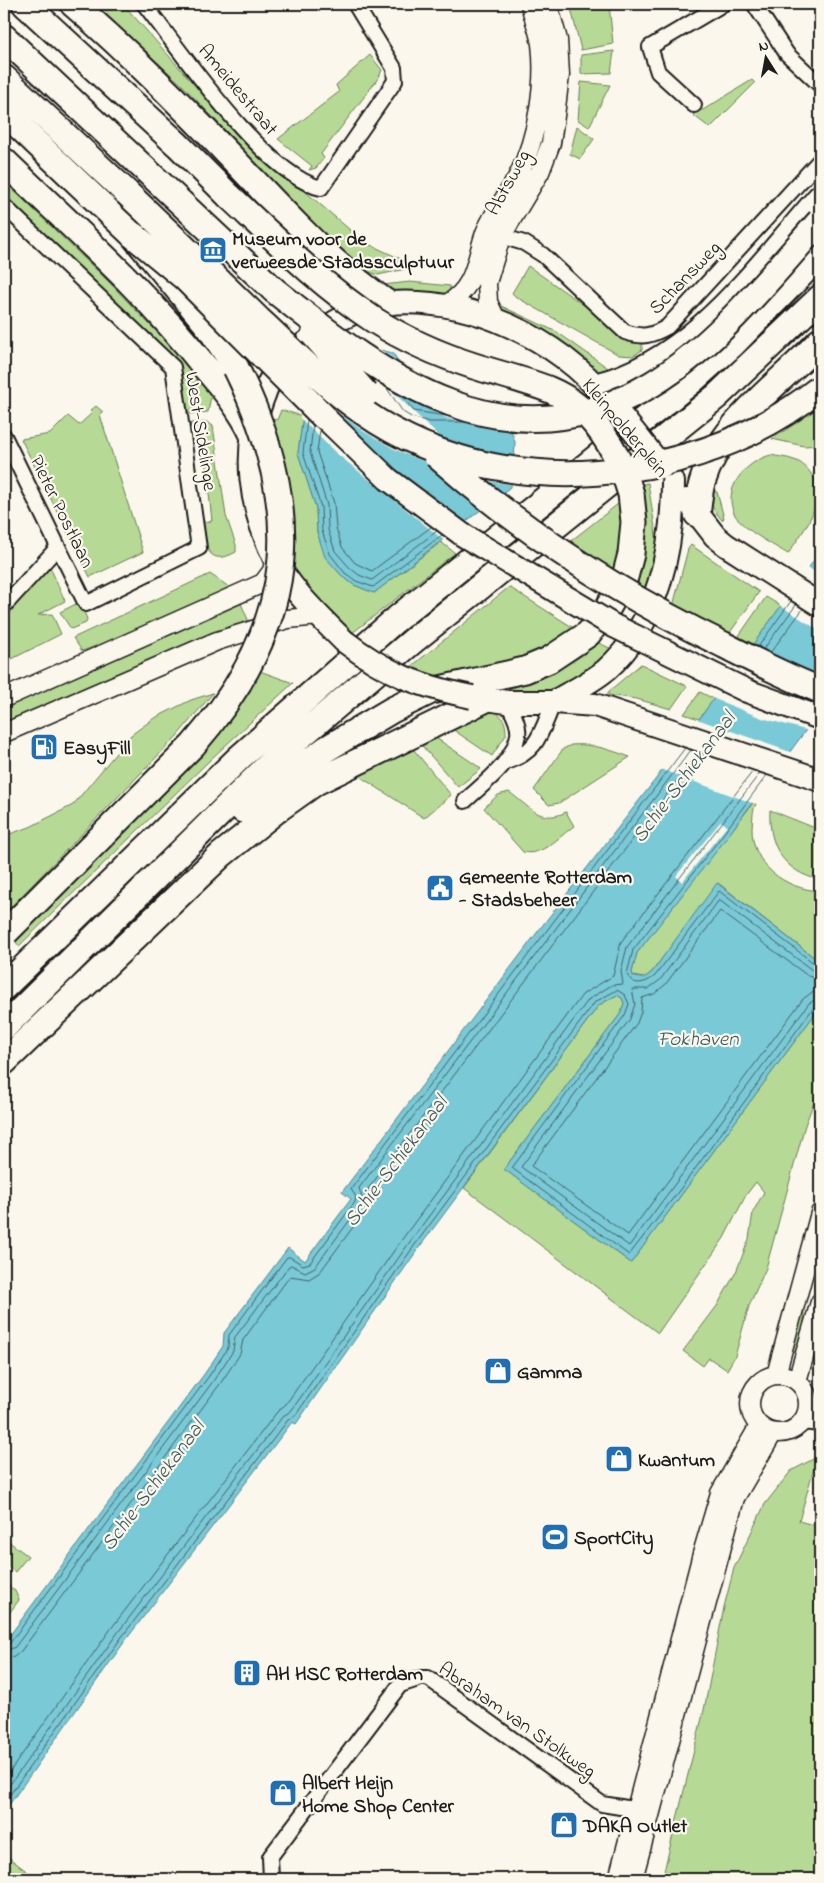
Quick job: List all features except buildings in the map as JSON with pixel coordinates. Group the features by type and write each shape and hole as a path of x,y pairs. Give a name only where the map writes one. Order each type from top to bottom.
{"highway":[{"path":"26,4 320,281 374,320 401,335 473,366 551,390 576,406 607,439 620,462 631,494 634,522 631,554 625,577 605,613 588,634 549,660 525,670 490,680 431,691 392,710 326,749 247,808 193,842"},
{"path":"73,4 112,38 205,130 326,256 387,304"},
{"path":"4,37 274,290 330,336 383,371 430,396 456,406 495,415 525,418 553,417 610,405 653,384 714,335 820,221"},
{"path":"4,78 306,365 356,407 416,444 466,460 502,468 582,474 672,461 740,437 787,411 820,388"},
{"path":"4,112 133,235 184,277 324,417"},
{"path":"4,161 130,283 179,334 230,398 253,434"},
{"path":"597,386 653,364 705,324 820,198"},
{"path":"5,934 193,744 216,718 239,685 256,654 271,614 279,580 282,542 281,502 274,464 264,429 251,397 236,368 210,327 133,235"},
{"path":"4,987 247,750 394,621 693,380 732,345 820,255"},
{"path":"274,290 366,394 494,504 567,557 634,599 742,655 820,690"},
{"path":"4,1027 282,752 414,640 717,396 820,298"},
{"path":"698,514 702,482 713,456 743,415 820,341"},
{"path":"4,1062 220,855 278,809 316,782 488,700"}],"main road":[{"name":"Kleinpolderplein","path":"387,304 448,304 496,319 534,339 570,362 597,386 667,475 672,518 664,568 659,586 640,627 625,649 604,671 554,702 488,700 410,681 377,666 344,640 319,616 274,558 258,518 251,485 250,462 258,410 270,379 298,348 328,327 353,314 387,304"},
{"path":"324,417 388,479 441,519 463,535 584,610 725,681 820,718"},
{"path":"667,475 715,536 744,558 820,605"},
{"path":"554,702 595,705 626,714 814,778"}],"street":[{"name":"Ameidestraat","path":"144,4 244,131 267,153 306,184 321,188 395,80 394,68 355,4"},
{"name":"Abtsweg","path":"448,304 458,298 468,287 494,234 520,172 538,114 542,82 540,44 530,4"},
{"name":"Abtsweg","path":"496,319 488,302 487,282 494,234 540,172 550,143 560,75 558,40 548,4"},
{"path":"694,106 658,72 650,47 723,4"},
{"path":"754,4 787,54 820,85"},
{"name":"Schansweg","path":"494,234 524,244 543,255 625,332 640,337 652,336 668,327 820,160"},
{"name":"West-Sidelinge","path":"4,206 173,367 199,548 86,604"},
{"name":"Pieter Postlaan","path":"4,436 86,604"},
{"path":"4,606 57,548"},
{"path":"4,698 263,583 272,571 274,558"},
{"path":"4,733 217,641 288,619 319,616"},
{"path":"465,801 506,762 518,735 516,720 488,700"},
{"path":"506,762 518,758 532,749 554,702"},
{"path":"776,1375 820,1213"},
{"path":"797,1382 820,1302"},
{"path":"820,1326 820,1350"},
{"path":"776,1375 784,1375 797,1382 814,1404 802,1422 789,1431 766,1429 750,1412 751,1394 761,1381 776,1375"},
{"path":"802,1422 820,1424"},
{"path":"633,1879 643,1811 702,1554 720,1493 766,1429"},
{"name":"Abraham van Stolkweg","path":"271,1879 270,1857 400,1686 421,1678 428,1678 602,1804 643,1811"},
{"path":"618,1879 643,1811"}],"green space":[{"path":"95,4 123,4 237,133 364,242 403,260 406,269 378,275 361,269 315,235 320,229 182,85"},
{"path":"570,4 609,4 613,44 581,50"},
{"path":"614,51 611,73 581,74 581,55"},
{"path":"370,55 382,70 379,77 321,154 324,158 316,168 309,170 312,166 278,139 339,92 336,85"},
{"path":"752,80 755,83 710,128 693,115 698,109 703,110"},
{"path":"581,82 610,85 589,127 578,120"},
{"path":"577,126 594,139 580,159 570,154"},
{"path":"4,181 109,282 212,390 208,412 188,414 179,366 4,194"},
{"path":"528,266 628,336 642,340 642,350 633,356 619,355 516,297 512,293"},
{"path":"410,282 450,286 450,291 440,296 395,295 383,285"},
{"path":"501,306 557,332 608,368 607,371 601,373 592,368 500,310"},
{"path":"96,406 103,412 100,415 143,552 90,577 21,439 50,434 68,416 79,425 92,413 90,411"},
{"path":"820,407 820,445 804,446 772,439"},
{"path":"281,410 303,416 298,453 316,508 317,532 326,557 342,576 354,585 374,593 441,542 455,553 351,634 342,630 292,570 266,417 277,420"},
{"path":"207,422 213,426 226,516 236,545 236,552 219,557 213,556 209,552 201,522 212,521 202,427 189,428 191,423"},
{"path":"771,455 791,459 803,465 814,478 816,489 814,509 788,554 744,526 735,515 732,505 731,496 738,478 753,463"},
{"path":"648,483 659,554 646,595 636,589 646,536 643,484"},
{"path":"706,489 717,492 724,518 722,520 714,510"},
{"path":"623,500 624,522 614,576 567,544"},
{"path":"691,545 759,592 726,638 672,610 688,549"},
{"path":"50,567 65,601 38,615 52,614 61,634 4,663 4,613 43,570"},
{"path":"210,574 235,591 160,624 82,651 73,638"},
{"path":"509,587 577,630 548,651 439,684 407,670"},
{"path":"766,597 781,606 749,650 734,643"},
{"path":"240,601 249,622 4,726 4,706"},
{"path":"80,602 87,619 86,623 71,629 60,612"},
{"path":"599,643 618,652 590,673 569,684 536,693 493,694 549,674 573,661"},
{"path":"641,664 687,686 671,709 637,699 608,695 608,692"},
{"path":"257,670 293,683 212,758 19,946 12,937"},
{"path":"700,692 714,699 699,719 684,714"},
{"path":"213,693 177,736 4,914 4,836 30,827 73,805 131,735 153,719 191,700"},
{"path":"490,709 501,716 506,730 506,735 492,756 446,725"},
{"path":"430,734 481,769 458,787 417,740"},
{"path":"409,744 451,795 424,818 356,774"},
{"path":"571,745 594,746 630,757 559,803 549,805 534,790 563,749"},
{"path":"509,792 535,812 542,815 557,815 566,812 574,826 544,849 530,853 523,852 484,808 498,795"},
{"path":"753,803 756,804 752,827 753,841 757,853 764,863 772,873 794,886 820,891 820,962 718,883 652,972 644,978 633,976 632,972 637,953"},
{"path":"770,810 820,830 820,880 797,871 781,856 775,846 772,835"},
{"path":"617,995 622,998 624,1003 621,1013 504,1169 631,1263 820,1007 820,1087 805,1125 766,1268 749,1306 735,1356 727,1370 709,1358 703,1366 683,1351 717,1306 736,1272 749,1239 753,1212 764,1192 756,1182 746,1195 724,1238 658,1333 464,1188 599,1005"},
{"path":"804,1300 804,1333 798,1353 787,1350"},
{"path":"817,1457 799,1521 820,1527 820,1879 662,1879 704,1710 724,1607 734,1568 765,1504 791,1471"},
{"path":"4,1538 28,1556 15,1572 4,1563"},
{"path":"4,1582 15,1591 19,1600 4,1620"},
{"path":"4,1854 29,1873 24,1879 4,1879"}],"water":[{"path":"380,350 393,353 401,366 511,430 515,442 513,483 509,488 374,593 354,585 342,576 325,557 317,532 316,508 298,453 303,416"},
{"path":"820,552 820,711 722,844 637,953 632,972 633,976 641,978 652,972 717,883 820,962 820,1007 631,1263 504,1169 621,1013 624,1003 622,998 617,995 599,1005 418,1249 296,1424 292,1422 125,1641 4,1812 4,1643 205,1373 223,1346 224,1333 288,1248 305,1261 351,1199 342,1192 542,926 655,780"}],"pier":[{"path":"378,348 403,365 404,374 512,428 513,431 487,428 446,418 391,390 445,442 517,459 515,485 488,481 504,495 483,512 425,462 396,450 363,431 322,401 304,384 369,350"},
{"path":"299,389 397,471 467,525 446,542 336,453 300,418"},
{"path":"807,567 820,575 820,631 779,605"},
{"path":"747,649 820,682 820,709 731,671"},
{"path":"727,676 820,715 809,731 762,718 712,698"},
{"path":"697,719 793,753 755,804 660,769"},
{"path":"721,821 727,826 682,882 676,876"}],"place":[{"name":"Museum voor de verweesde Stadssculptuur","path":"213,250"},
{"name":"EasyFill","path":"44,747"},
{"name":"Gemeente Rotterdam - Stadsbeheer","path":"440,888"},
{"name":"Gamma","path":"498,1371"},
{"name":"Kwantum","path":"619,1459"},
{"name":"SportCity","path":"555,1537"},
{"name":"AH HSC Rotterdam","path":"247,1673"},
{"name":"Albert Heijn Home Shop Center","path":"283,1793"},
{"name":"DAKA Outlet","path":"564,1825"}],"water label":[{"name":"Schie-Schiekanaal","path":"683,777"},
{"name":"Fokhaven","path":"698,1038"},
{"name":"Schie-Schiekanaal","path":"395,1161"},
{"name":"Schie-Schiekanaal","path":"152,1485"}]}
